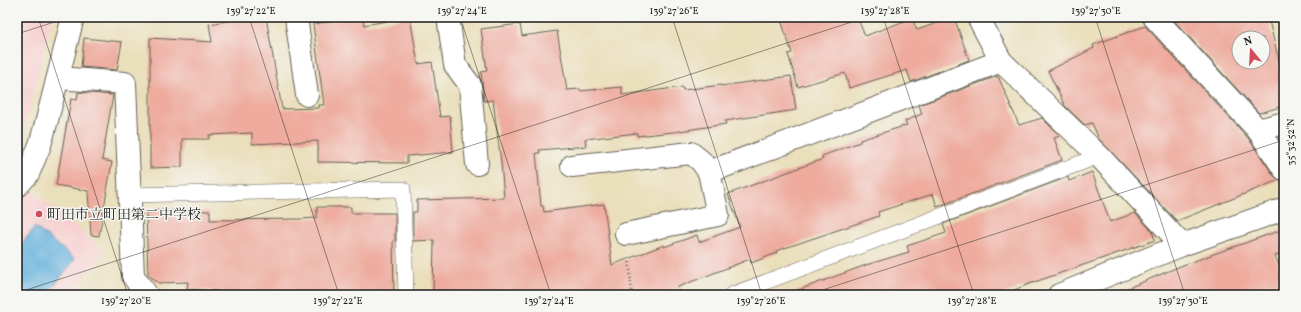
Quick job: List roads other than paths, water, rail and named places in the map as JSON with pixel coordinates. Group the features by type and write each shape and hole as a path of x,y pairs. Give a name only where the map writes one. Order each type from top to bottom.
{"street":[{"path":"17,186 28,174 40,145 73,17"},
{"path":"296,17 307,95"},
{"path":"448,17 455,65 470,85 477,164"},
{"path":"978,17 1001,60 1099,156 1182,245"},
{"path":"1154,17 1258,130 1284,169"},
{"path":"709,172 1001,60"},
{"path":"58,78 125,83 133,276 147,295"},
{"path":"1258,130 1284,123"},
{"path":"572,166 691,153 701,161 709,172 718,215 626,234"},
{"path":"1059,295 1182,245 1284,209"}],"lane":[{"path":"731,295 1099,156"},
{"path":"129,195 403,189 406,295"}],"water":[{"path":"35,227 75,259 47,295 17,295 17,250"}],"place":[{"name":"町田市立町田第二中学校","path":"39,214"}]}
